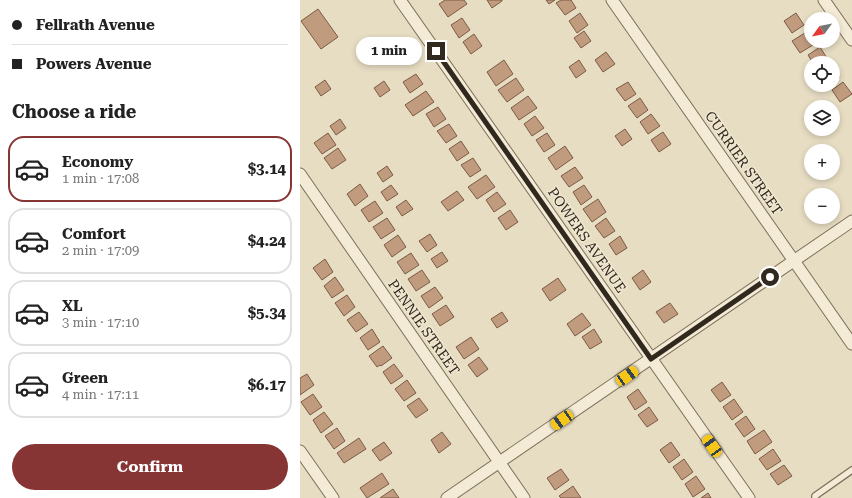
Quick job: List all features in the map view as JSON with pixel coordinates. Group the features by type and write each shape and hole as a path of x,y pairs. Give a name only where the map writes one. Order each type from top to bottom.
{"street":[{"name":"POWERS AVENUE","path":"400,0 749,498"},
{"name":"CURRIER STREET","path":"612,0 852,344"},
{"path":"824,0 852,40"},
{"name":"PENNIE STREET","path":"300,174 524,498"},
{"path":"447,498 852,221"},
{"path":"300,451 333,498"}],"lane":[{"path":"814,498 852,470"}],"building":[{"path":"445,0 464,0 467,4 448,17 439,4"},
{"path":"487,0 502,0 502,1 492,8"},
{"path":"546,0 555,0 549,4"},
{"path":"561,0 571,0 576,8 565,15 556,3"},
{"path":"318,9 338,37 321,49 301,21"},
{"path":"580,13 588,25 577,33 569,21"},
{"path":"796,13 804,25 792,33 784,21"},
{"path":"462,18 470,30 459,38 451,25"},
{"path":"584,31 591,41 581,48 574,38"},
{"path":"474,34 482,46 471,54 463,42"},
{"path":"804,34 804,48 808,48 800,53 792,41"},
{"path":"821,48 826,56 809,56"},
{"path":"606,52 615,64 603,72 595,60"},
{"path":"504,60 513,74 496,86 487,72"},
{"path":"579,60 586,71 576,78 569,67"},
{"path":"416,74 423,84 410,93 403,82"},
{"path":"516,78 524,90 507,102 498,90"},
{"path":"325,80 331,89 321,96 315,87"},
{"path":"384,81 390,90 380,97 374,88"},
{"path":"628,82 636,94 625,101 616,89"},
{"path":"843,82 852,94 840,102 833,92 840,92 840,84"},
{"path":"426,91 434,102 413,116 405,105"},
{"path":"528,96 537,108 519,120 511,108"},
{"path":"640,98 648,110 637,118 628,106"},
{"path":"438,107 446,119 434,127 426,114"},
{"path":"651,114 660,126 648,134 640,122"},
{"path":"535,116 544,128 532,136 524,124"},
{"path":"340,119 346,128 336,135 330,126"},
{"path":"449,124 457,136 446,143 437,131"},
{"path":"625,129 632,139 622,146 615,136"},
{"path":"663,132 671,144 659,152 651,140"},
{"path":"328,133 336,145 322,154 314,143"},
{"path":"547,133 555,145 544,152 536,140"},
{"path":"461,141 469,153 457,161 449,149"},
{"path":"565,146 573,158 556,170 548,158"},
{"path":"338,148 346,160 332,169 324,158"},
{"path":"473,158 481,170 470,177 461,165"},
{"path":"387,166 393,175 383,182 377,173"},
{"path":"575,167 583,178 569,187 561,176"},
{"path":"486,175 495,187 477,199 468,187"},
{"path":"360,184 368,196 355,206 347,194"},
{"path":"391,185 398,194 387,201 381,192"},
{"path":"584,185 592,197 581,205 573,192"},
{"path":"457,191 464,200 448,211 441,202"},
{"path":"497,192 506,204 494,212 486,200"},
{"path":"598,199 606,212 592,222 583,209"},
{"path":"406,200 413,209 402,216 396,207"},
{"path":"375,201 383,213 369,222 361,210"},
{"path":"510,210 518,222 506,230 498,218"},
{"path":"387,218 395,230 381,239 373,227"},
{"path":"606,218 615,231 604,238 595,226"},
{"path":"430,234 437,245 427,252 419,241"},
{"path":"398,235 406,247 392,257 384,245"},
{"path":"620,236 627,248 616,255 609,244"},
{"path":"442,252 448,261 437,268 431,259"},
{"path":"411,253 419,265 405,274 397,262"},
{"path":"325,259 333,272 322,280 313,268"},
{"path":"422,270 430,282 416,291 408,279"},
{"path":"643,270 651,282 640,290 632,278"},
{"path":"335,277 344,290 332,298 324,286"},
{"path":"558,278 566,290 550,301 542,289"},
{"path":"435,287 443,298 429,308 421,296"},
{"path":"347,295 355,307 344,316 335,303"},
{"path":"670,303 678,314 664,323 656,312"},
{"path":"446,305 454,317 440,326 432,314"},
{"path":"359,312 368,324 356,332 347,320"},
{"path":"502,312 508,321 497,328 491,319"},
{"path":"582,313 591,325 575,336 567,324"},
{"path":"372,329 380,342 368,350 360,338"},
{"path":"594,329 602,342 590,349 582,337"},
{"path":"471,337 479,349 464,359 456,347"},
{"path":"383,346 392,358 381,366 380,365 377,367 369,356"},
{"path":"479,357 488,369 477,377 468,365"},
{"path":"394,364 403,376 391,384 383,372"},
{"path":"307,374 314,385 300,395 300,378"},
{"path":"407,380 416,393 404,401 395,389"},
{"path":"722,382 731,395 720,402 711,390"},
{"path":"638,389 647,402 635,410 627,397"},
{"path":"313,394 322,407 310,415 301,402"},
{"path":"419,398 428,410 416,418 407,406"},
{"path":"734,399 743,412 732,420 723,407"},
{"path":"649,407 658,420 647,427 638,415"},
{"path":"324,412 333,424 321,433 313,420"},
{"path":"746,416 755,429 744,437 735,424"},
{"path":"337,428 345,441 334,449 325,436"},
{"path":"764,430 772,442 755,454 747,441"},
{"path":"442,432 451,444 439,453 431,440"},
{"path":"359,438 366,449 344,463 337,453"},
{"path":"384,442 392,453 380,461 372,450"},
{"path":"671,442 680,455 669,463 660,450"},
{"path":"773,449 781,461 767,470 759,459"},
{"path":"684,459 693,472 682,480 673,467"},
{"path":"784,465 792,476 778,485 770,474"},
{"path":"561,469 569,480 555,490 547,478"},
{"path":"382,473 389,484 367,498 360,488"},
{"path":"696,476 705,489 693,497 685,484"},
{"path":"573,486 581,498 561,498 559,496"},
{"path":"393,489 399,498 380,498"},
{"path":"708,493 711,498 701,498"}],"route":[{"path":"436,51 651,359 770,277"}]}
